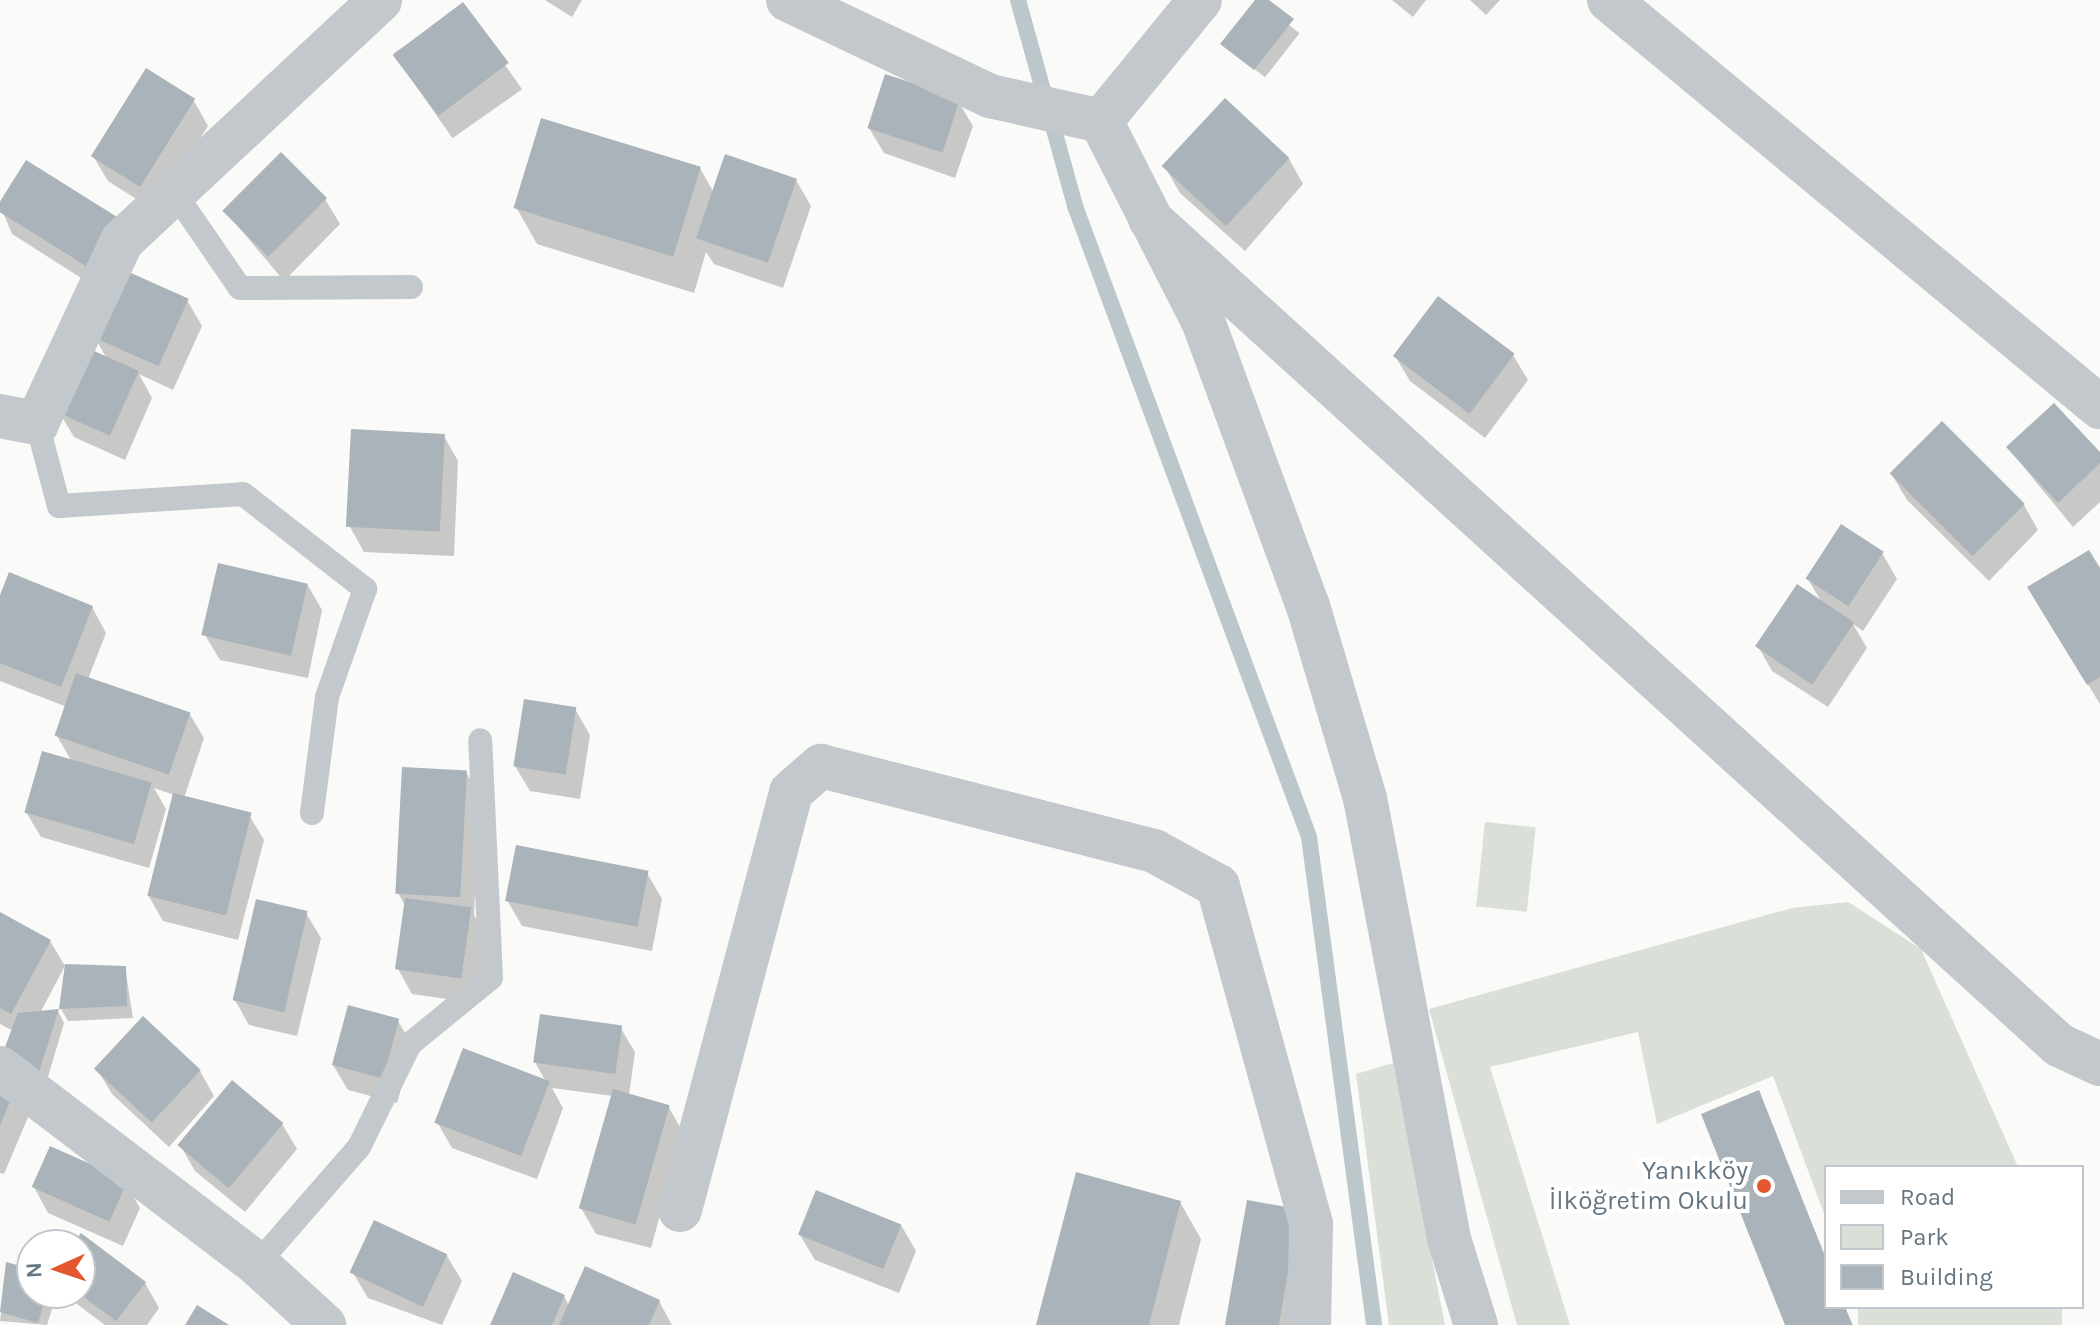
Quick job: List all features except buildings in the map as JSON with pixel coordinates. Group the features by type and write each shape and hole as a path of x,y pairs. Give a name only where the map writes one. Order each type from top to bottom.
{"street":[{"path":"18,419 122,241 380,0"},
{"path":"788,0 853,37 1010,101 1094,119 1203,321 1308,606 1365,798 1449,1239 1476,1325"},
{"path":"1094,119 1200,0"},
{"path":"1609,0 2100,407"},
{"path":"1150,219 2059,1045 2100,1064"},
{"path":"680,1210 791,792 821,766 1154,851 1218,886 1311,1224 1309,1325"},
{"path":"0,1068 257,1264 324,1325"}],"lane":[{"path":"174,192 240,288 411,287"},
{"path":"18,419 59,506 243,494 365,589 327,697 312,813"},
{"path":"257,1264 359,1147 410,1044 491,978 480,740"}],"green space":[{"path":"1485,822 1536,827 1527,912 1476,907"},
{"path":"1848,902 1921,949 2017,1165 1824,1165 1824,1214 1773,1076 1657,1124 1638,1032 1490,1067 1570,1325 1517,1325 1429,1009 1792,908"},
{"path":"1393,1063 1445,1325 1389,1325 1356,1074"},
{"path":"1858,1309 2062,1309 2062,1325 1858,1325"}],"waterway":[{"path":"1018,0 1075,206 1309,837 1374,1325"}],"place":[{"name":"Yanıkköy İlköğretim Okulu","path":"1764,1186"}]}
